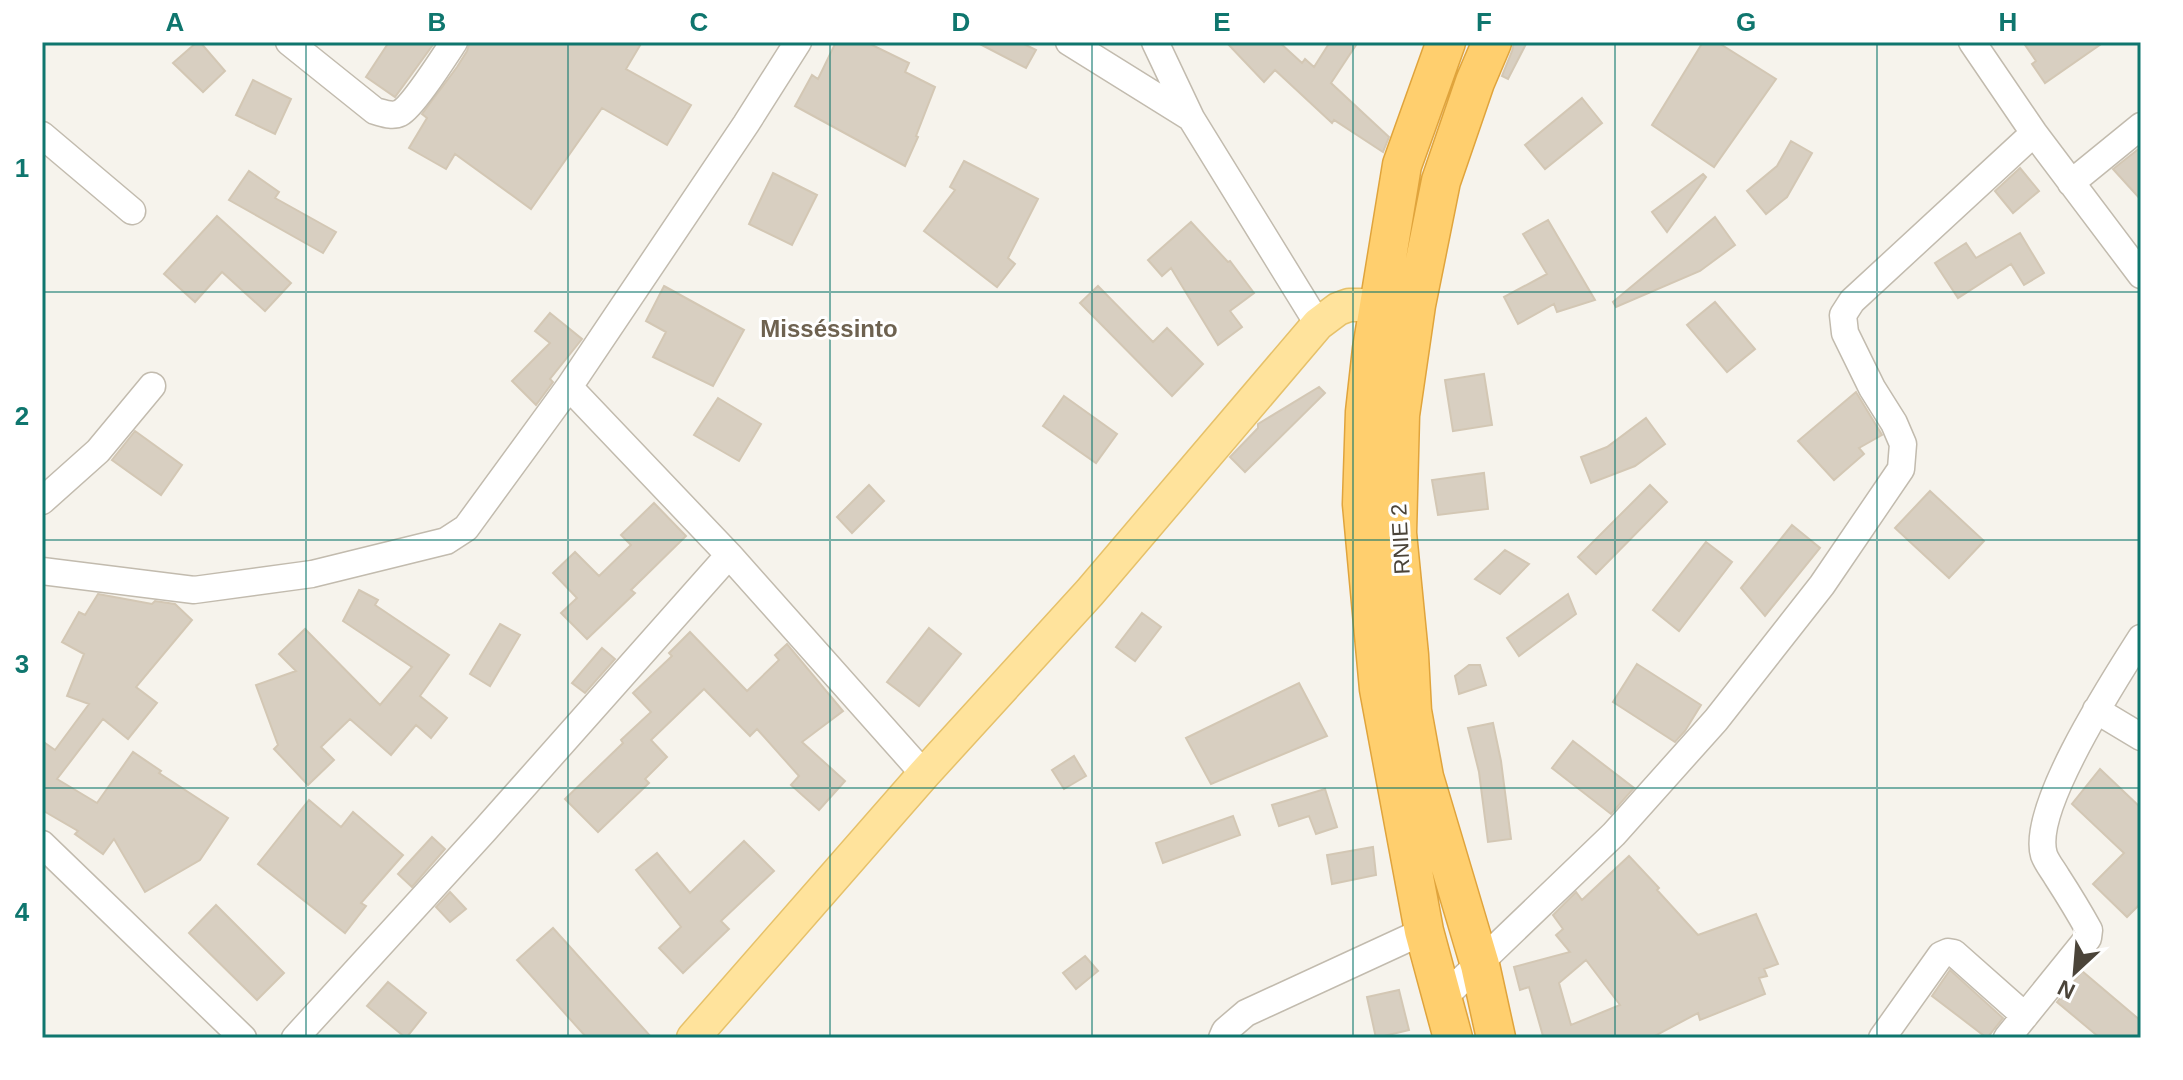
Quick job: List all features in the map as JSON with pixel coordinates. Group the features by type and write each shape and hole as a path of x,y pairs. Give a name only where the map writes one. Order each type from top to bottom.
{"highway":[{"name":"RNIE 2","path":"1446,42 1402,165 1397,533 1412,711 1424,777 1480,965 1496,1038"},
{"name":"RNIE 2","path":"1453,1038 1424,931 1379,689 1362,504 1365,412 1398,304 1475,82 1492,42"}],"main road":[{"path":"693,1038 924,774 1090,592 1318,324 1349,305 1398,304"}],"street":[{"path":"289,42 375,111 392,115 402,112 425,85 454,42"},
{"path":"42,571 194,590 312,574 446,541 466,528 569,387 798,42"},
{"path":"1069,42 1191,118"},
{"path":"1155,42 1191,118 1318,324"},
{"path":"1972,42 2034,133 2141,275"},
{"path":"2071,183 2141,126"},
{"path":"1442,999 1614,834 1716,720 1822,585 1901,469 1903,444 1845,333 1843,315 1852,301 2034,133"},
{"path":"42,135 132,211"},
{"path":"42,501 98,451 152,386"},
{"path":"569,387 729,555 924,774"},
{"path":"295,1038 474,843 729,555"},
{"path":"2007,1038 2088,938 2089,930 2045,858 2042,842 2044,824 2070,759 2141,638"},
{"path":"2096,710 2141,737"},
{"path":"42,844 243,1038"},
{"path":"1222,1038 1225,1031 1246,1013 1424,931"},
{"path":"1882,1038 1941,955 1948,952 1954,953 2025,1016"}],"building":[{"path":"197,42 225,71 203,92 173,63"},
{"path":"389,42 435,42 395,97 366,77"},
{"path":"470,42 642,42 626,69 691,105 667,145 602,108 531,209 455,154 446,169 409,148 427,118 422,114 457,67"},
{"path":"836,42 866,42 909,63 905,72 935,87 905,166 795,106 812,75 818,79"},
{"path":"976,42 1020,42 1036,50 1026,68"},
{"path":"1226,42 1279,42 1302,63 1305,59 1314,67 1330,42 1358,42 1331,83 1389,137 1383,152 1334,120 1332,123 1275,70 1264,82"},
{"path":"1514,42 1527,42 1508,79 1502,76"},
{"path":"1703,42 1717,42 1776,79 1714,167 1652,125"},
{"path":"2023,42 2104,42 2045,83 2032,64 2036,61"},
{"path":"253,80 291,99 275,134 236,115"},
{"path":"1582,98 1602,123 1545,169 1525,145"},
{"path":"1791,141 1812,153 1787,197 1766,214 1747,191 1777,166"},
{"path":"2141,147 2141,200 2113,169"},
{"path":"964,161 1038,199 1008,258 1015,264 997,287 924,231 955,190 950,187"},
{"path":"2020,168 2039,191 2013,213 1995,191"},
{"path":"249,171 279,192 275,198 336,232 323,253 229,200"},
{"path":"773,173 817,195 792,245 749,224"},
{"path":"1703,174 1706,177 1667,232 1652,212"},
{"path":"217,216 291,283 265,311 222,272 195,302 164,274"},
{"path":"1715,217 1735,245 1700,271 1616,307 1613,302"},
{"path":"1548,220 1595,300 1557,312 1554,304 1518,324 1504,297 1547,274 1523,234"},
{"path":"1191,222 1230,261 1254,293 1230,311 1242,327 1218,345 1171,268 1162,276 1148,260"},
{"path":"2020,233 2044,273 2024,285 2011,264 1958,298 1935,263 1966,243 1976,258"},
{"path":"664,286 744,330 713,386 653,357 666,332 646,321"},
{"path":"1098,286 1153,342 1167,328 1203,364 1172,396 1080,303"},
{"path":"1715,302 1755,349 1727,372 1687,325"},
{"path":"550,313 582,339 550,379 553,382 536,405 512,381 550,343 535,331"},
{"path":"1484,374 1492,425 1453,431 1445,380"},
{"path":"1319,387 1325,393 1245,472 1230,457 1258,428 1258,424"},
{"path":"1856,392 1882,435 1859,448 1864,454 1834,480 1798,441"},
{"path":"1064,396 1117,434 1096,463 1043,426"},
{"path":"718,398 761,424 739,461 694,435"},
{"path":"1646,418 1665,444 1635,466 1591,483 1581,457 1607,447"},
{"path":"135,431 182,465 161,495 112,460"},
{"path":"1484,473 1488,509 1438,515 1432,480"},
{"path":"869,485 884,501 852,533 837,517"},
{"path":"1650,485 1667,502 1596,574 1578,557"},
{"path":"1930,491 1984,541 1949,578 1895,528"},
{"path":"654,503 686,536 631,590 635,593 587,639 561,613 577,598 553,573 575,552 599,576 631,545 621,535"},
{"path":"1792,525 1820,548 1765,616 1741,588"},
{"path":"1706,542 1732,562 1679,631 1653,610"},
{"path":"1505,550 1529,564 1500,594 1475,579"},
{"path":"359,590 378,600 375,605 449,655 420,696 447,718 431,738 416,725 391,755 350,719 321,747 334,760 308,785 274,749 278,745 256,685 296,671 279,654 305,629 380,705 412,667 343,621"},
{"path":"98,594 152,604 155,601 175,604 192,620 136,687 157,703 128,739 103,719 57,779 97,803 133,752 161,771 159,773 228,818 200,860 145,892 114,839 103,854 75,834 78,831 42,810 42,741 55,750 89,704 67,696 84,654 62,642 79,612 85,615"},
{"path":"1568,594 1576,614 1519,656 1507,638"},
{"path":"1142,613 1161,627 1135,661 1116,647"},
{"path":"500,624 520,635 490,686 470,674"},
{"path":"929,628 961,654 919,706 887,682"},
{"path":"690,632 747,691 779,660 775,655 787,644 843,711 802,742 845,781 819,810 791,785 799,776 757,729 750,736 704,689 651,740 667,757 645,779 649,783 598,832 565,799 651,712 633,693 672,656 669,653"},
{"path":"602,648 615,659 585,693 572,683"},
{"path":"1637,664 1701,705 1675,742 1613,702"},
{"path":"1469,665 1480,665 1486,685 1459,694 1455,676"},
{"path":"1299,683 1327,736 1211,784 1186,738"},
{"path":"1493,723 1511,839 1488,842 1479,772 1468,728"},
{"path":"1573,741 1634,788 1611,814 1552,768"},
{"path":"1074,756 1086,776 1064,789 1052,770"},
{"path":"2100,769 2141,808 2141,903 2127,917 2093,884 2124,853 2072,804"},
{"path":"1325,789 1337,827 1316,834 1309,816 1279,826 1272,805"},
{"path":"309,800 341,827 353,812 403,855 361,903 366,906 345,933 258,864"},
{"path":"1233,816 1240,835 1163,863 1156,843"},
{"path":"432,837 445,849 412,887 398,874"},
{"path":"744,841 774,871 721,921 729,929 683,973 659,948 681,927 636,870 657,853 690,893"},
{"path":"1373,847 1376,875 1332,884 1327,855"},
{"path":"1629,856 1698,935 1756,914 1778,964 1764,969 1767,976 1759,978 1765,994 1700,1020 1698,1013 1651,1038 1542,1038 1529,987 1520,990 1514,967 1570,952 1556,935 1563,929 1553,915 1576,892 1582,900","holes":["1586,960 1620,1005 1571,1025 1559,983"]},
{"path":"450,892 466,909 450,922 436,907"},
{"path":"216,905 284,973 257,1000 189,933"},
{"path":"553,928 652,1038 587,1038 517,960"},
{"path":"1085,956 1098,971 1076,989 1063,973"},
{"path":"1950,970 2003,1018 1987,1038 1932,996"},
{"path":"2082,971 2141,1021 2141,1038 2100,1038 2057,1002"},
{"path":"388,982 426,1013 406,1038 367,1006"},
{"path":"1399,990 1409,1030 1376,1038 1367,997"}],"district":[{"name":"Misséssinto","path":"829,329"}]}
